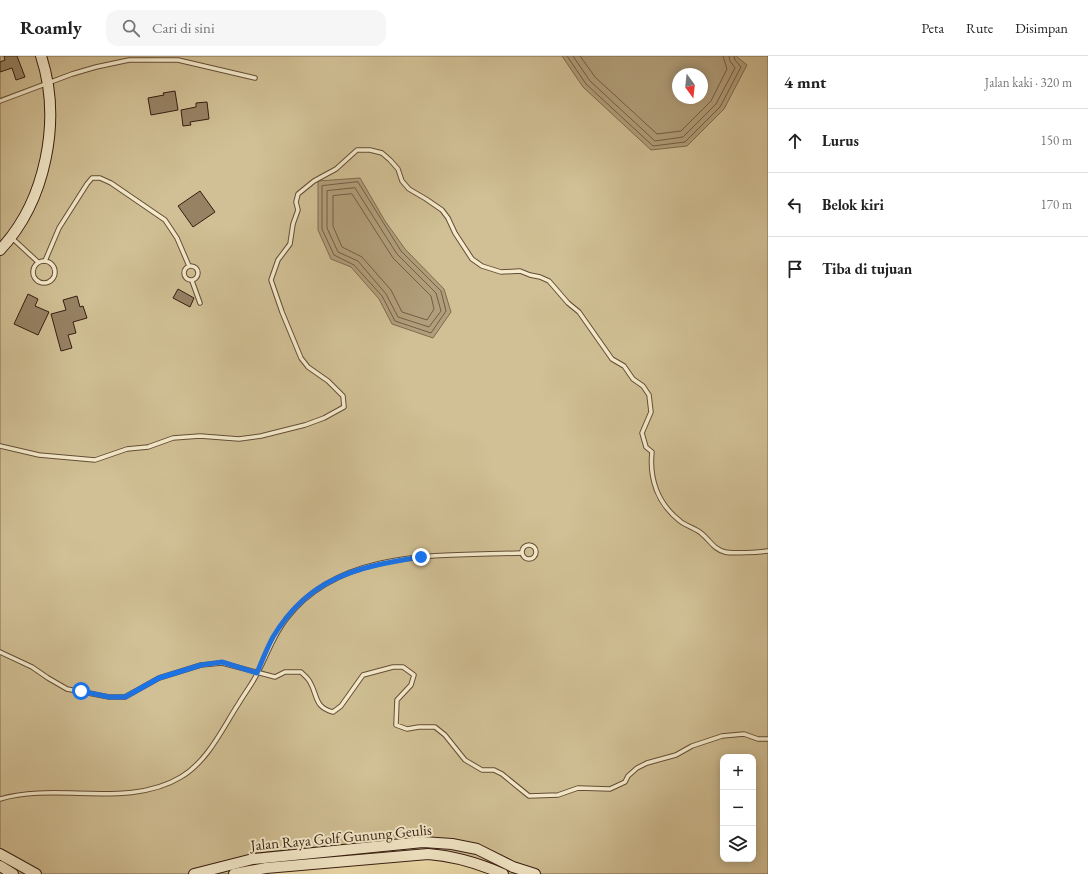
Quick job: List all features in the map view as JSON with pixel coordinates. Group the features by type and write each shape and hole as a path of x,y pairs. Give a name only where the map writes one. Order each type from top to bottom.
{"main road":[{"path":"0,250 12,238 32,201 41,176 50,123 47,84 41,56"},
{"name":"Jalan Raya Golf Gunung Geulis","path":"194,874 253,859 423,842 452,844 477,849 513,867 535,874"},
{"path":"0,854 36,874"},
{"name":"Jalan Raya Golf Gunung Geulis","path":"234,874 266,868 428,854 451,856 472,861 503,874"},
{"path":"0,866 13,874"}],"lane":[{"path":"0,101 96,67 129,60 178,60 255,78"},
{"path":"0,446 39,456 95,460 127,450 148,447 173,438 200,436 239,439 261,436 305,425 324,418 344,407 343,396 328,381 308,367 301,358 282,312 271,280 278,260 290,244 292,224 298,210 296,202 298,194 314,181 336,169 357,150 370,150 382,153 390,160 398,169 402,181 408,190 426,199 442,210 472,259 490,270 501,272 520,271 549,281 568,303 580,312 612,359 624,366 633,379 643,386 651,401 651,412 642,433 646,447 652,452 652,480 669,510 681,522 707,537 713,547 726,552 768,551"},
{"path":"45,261 59,228 87,184 92,178 100,178 116,186 165,220 177,238 190,266 198,270 196,279 192,281"},
{"path":"12,238 38,262"},
{"path":"38,262 51,262 55,268 56,274 53,280 47,283 41,283 35,280 33,273 34,267 38,262"},
{"path":"190,266 184,272 187,280 192,281"},
{"path":"192,281 200,303"},
{"path":"0,799 29,793 104,794 123,792 152,788 181,777 206,755 257,673 273,637 302,600 321,585 348,572 376,564 421,557 522,553"},
{"path":"0,652 32,667 67,689 109,697 125,697 159,678 201,665 222,662 275,677 285,672 301,672 310,681 317,701 324,710 333,712 340,706 364,675 393,667 403,667 414,675 411,685 397,700 396,725 407,729 435,727 445,735 465,760 482,770 494,770 502,774 529,796 558,795 578,788 610,789 625,782 628,776 637,768 647,763 676,755 692,746 722,736 744,734 758,739 768,738"}],"shaded area":[{"path":"0,56 768,56 768,874 503,874 449,856 234,874 13,874 0,866"}],"water":[{"path":"562,56 736,56 747,65 724,109 687,146 651,150 583,87"},
{"path":"360,178 385,221 405,249 444,289 451,312 433,338 392,324 379,299 351,267 331,259 318,230 318,181"}],"building":[{"path":"4,56 17,56 25,77 16,80 12,68 0,72 0,62 5,60"},
{"path":"175,91 178,110 151,115 148,98"},
{"path":"207,102 209,119 190,122 191,125 183,126 181,110 196,107 196,103"},
{"path":"200,191 215,212 193,227 178,206"},
{"path":"178,289 194,298 190,307 173,298"},
{"path":"28,294 38,299 35,306 49,312 38,335 14,324"},
{"path":"77,296 80,307 83,306 87,318 73,322 76,333 68,335 72,348 61,351 51,314 66,310 63,300"}],"route":[{"path":"81,691 109,697 125,697 159,678 201,665 222,662 257,673 273,637 302,600 321,585 348,572 376,564 421,557"}]}
